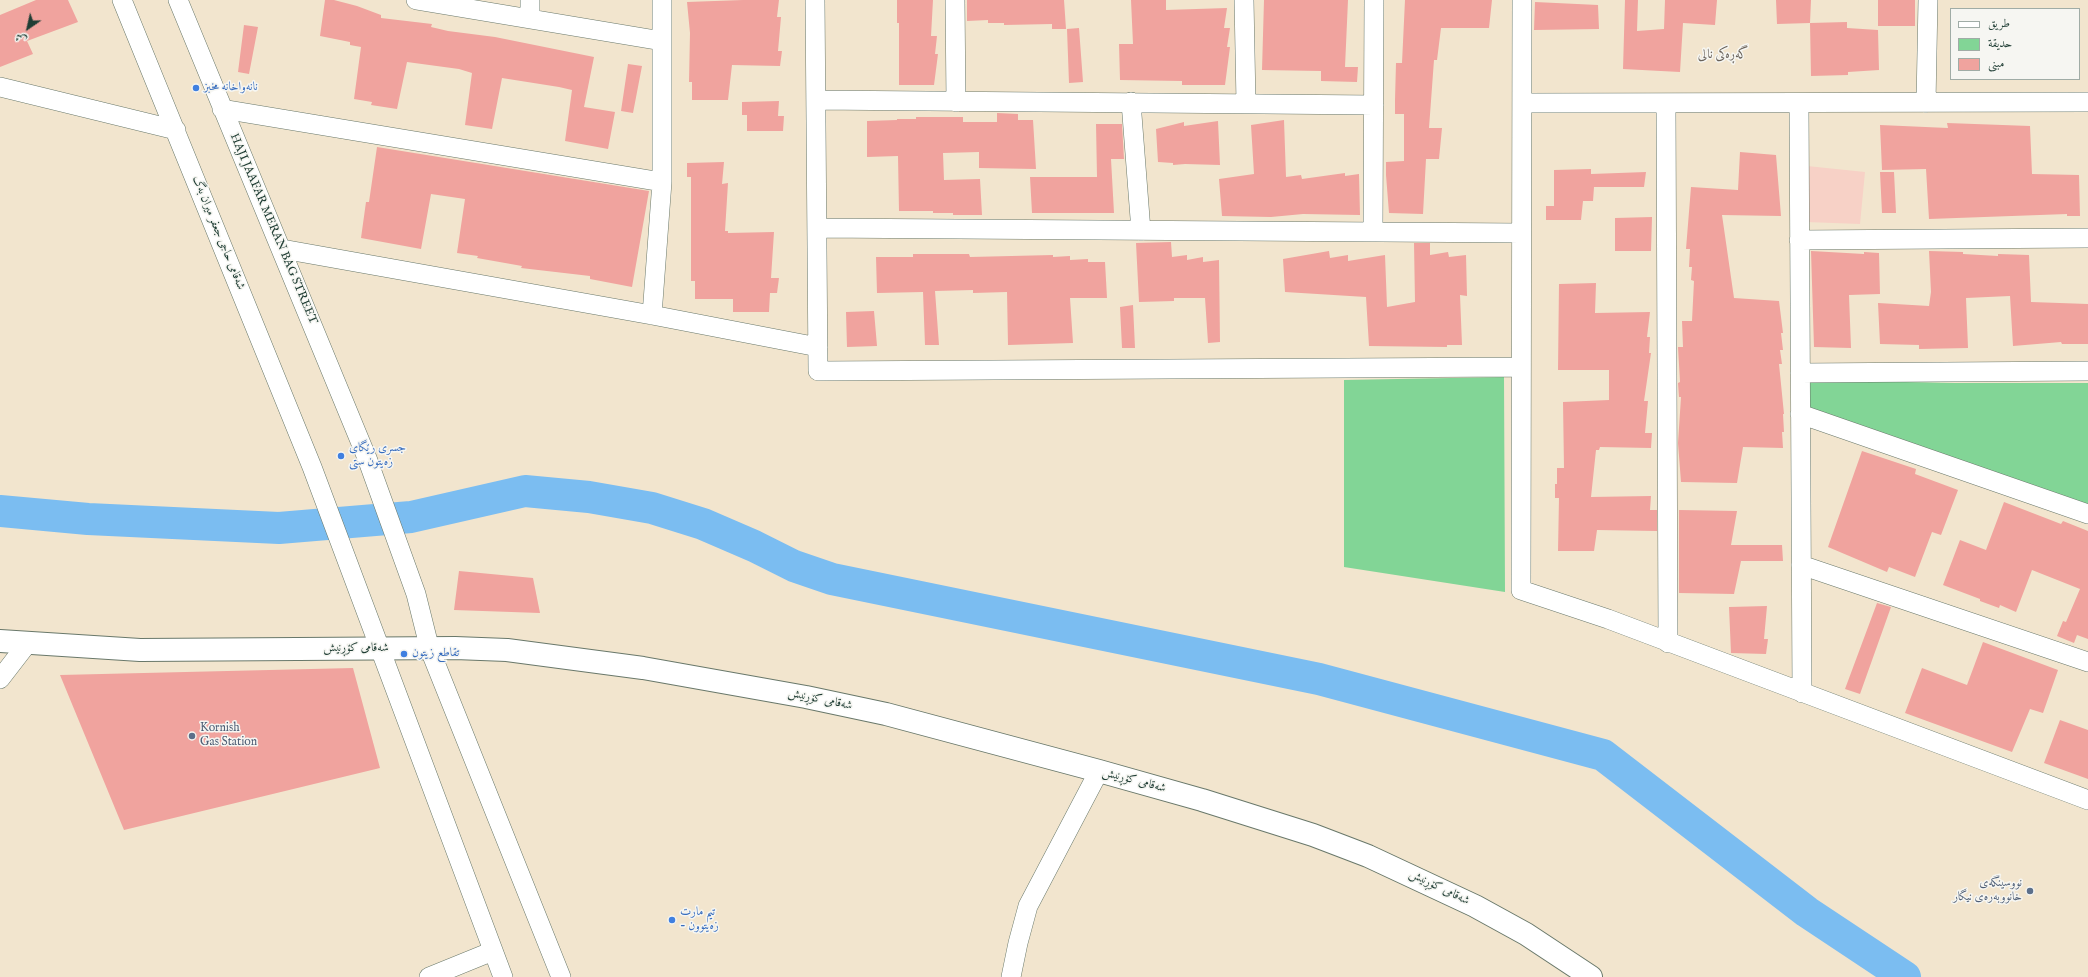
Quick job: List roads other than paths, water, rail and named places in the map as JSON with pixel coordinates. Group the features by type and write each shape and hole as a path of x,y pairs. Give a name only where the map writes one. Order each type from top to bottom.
{"main road":[{"name":"شەقامی کۆڕنیش","path":"0,641 27,644 140,650 430,650 480,648 527,652 725,681 886,714 1258,817 1368,856 1475,906 1526,934 1591,977"}],"street":[{"name":"شەقامی حاجی جعفر میران بەگ","path":"122,0 312,466 503,977"},
{"name":"HAJI JAAFAR MERAN BAG STREET","path":"178,0 367,458 416,594 430,650 561,977"},
{"path":"416,0 530,9 662,40"},
{"path":"652,314 662,182 662,0"},
{"path":"815,0 818,371 1521,367"},
{"path":"955,0 956,102"},
{"path":"1244,0 1246,103"},
{"path":"1373,232 1374,0"},
{"path":"1522,0 1522,590 1608,619 1668,643 2088,800"},
{"path":"1926,102 1928,0"},
{"path":"0,87 176,130"},
{"path":"816,100 1374,105"},
{"path":"1131,102 1141,231"},
{"path":"1523,104 2088,102"},
{"path":"1666,103 1668,643"},
{"path":"1799,103 1802,693"},
{"path":"222,109 662,182"},
{"path":"817,228 1521,233"},
{"path":"1799,240 2088,238"},
{"path":"282,249 652,314 818,347"},
{"path":"1800,373 2088,371"},
{"path":"1800,414 2088,514"},
{"path":"1801,565 2088,662"},
{"path":"0,679 27,644"},
{"path":"1011,977 1028,906 1099,772"},
{"path":"429,977 493,951"}],"waterway":[{"path":"0,511 88,519 279,528 411,517 525,491 589,497 652,508 703,524 754,546 794,566 832,579 1319,679 1603,755 1807,912 1905,977"}],"place":[{"name":"نانەواخانە مخبز","path":"196,88"},
{"name":"جسری رێگای زەیتون ستی","path":"341,456"},
{"name":"تقاطع زيتون","path":"404,654"},
{"name":"Kornish Gas Station","path":"192,736"},
{"name":"نووسینگەی خانووبەرەی نیگار","path":"2030,891"},
{"name":"تیم مارت - زەیتوون","path":"672,920"}],"district":[{"name":"گەڕەکی نالی","path":"1723,55"}]}
